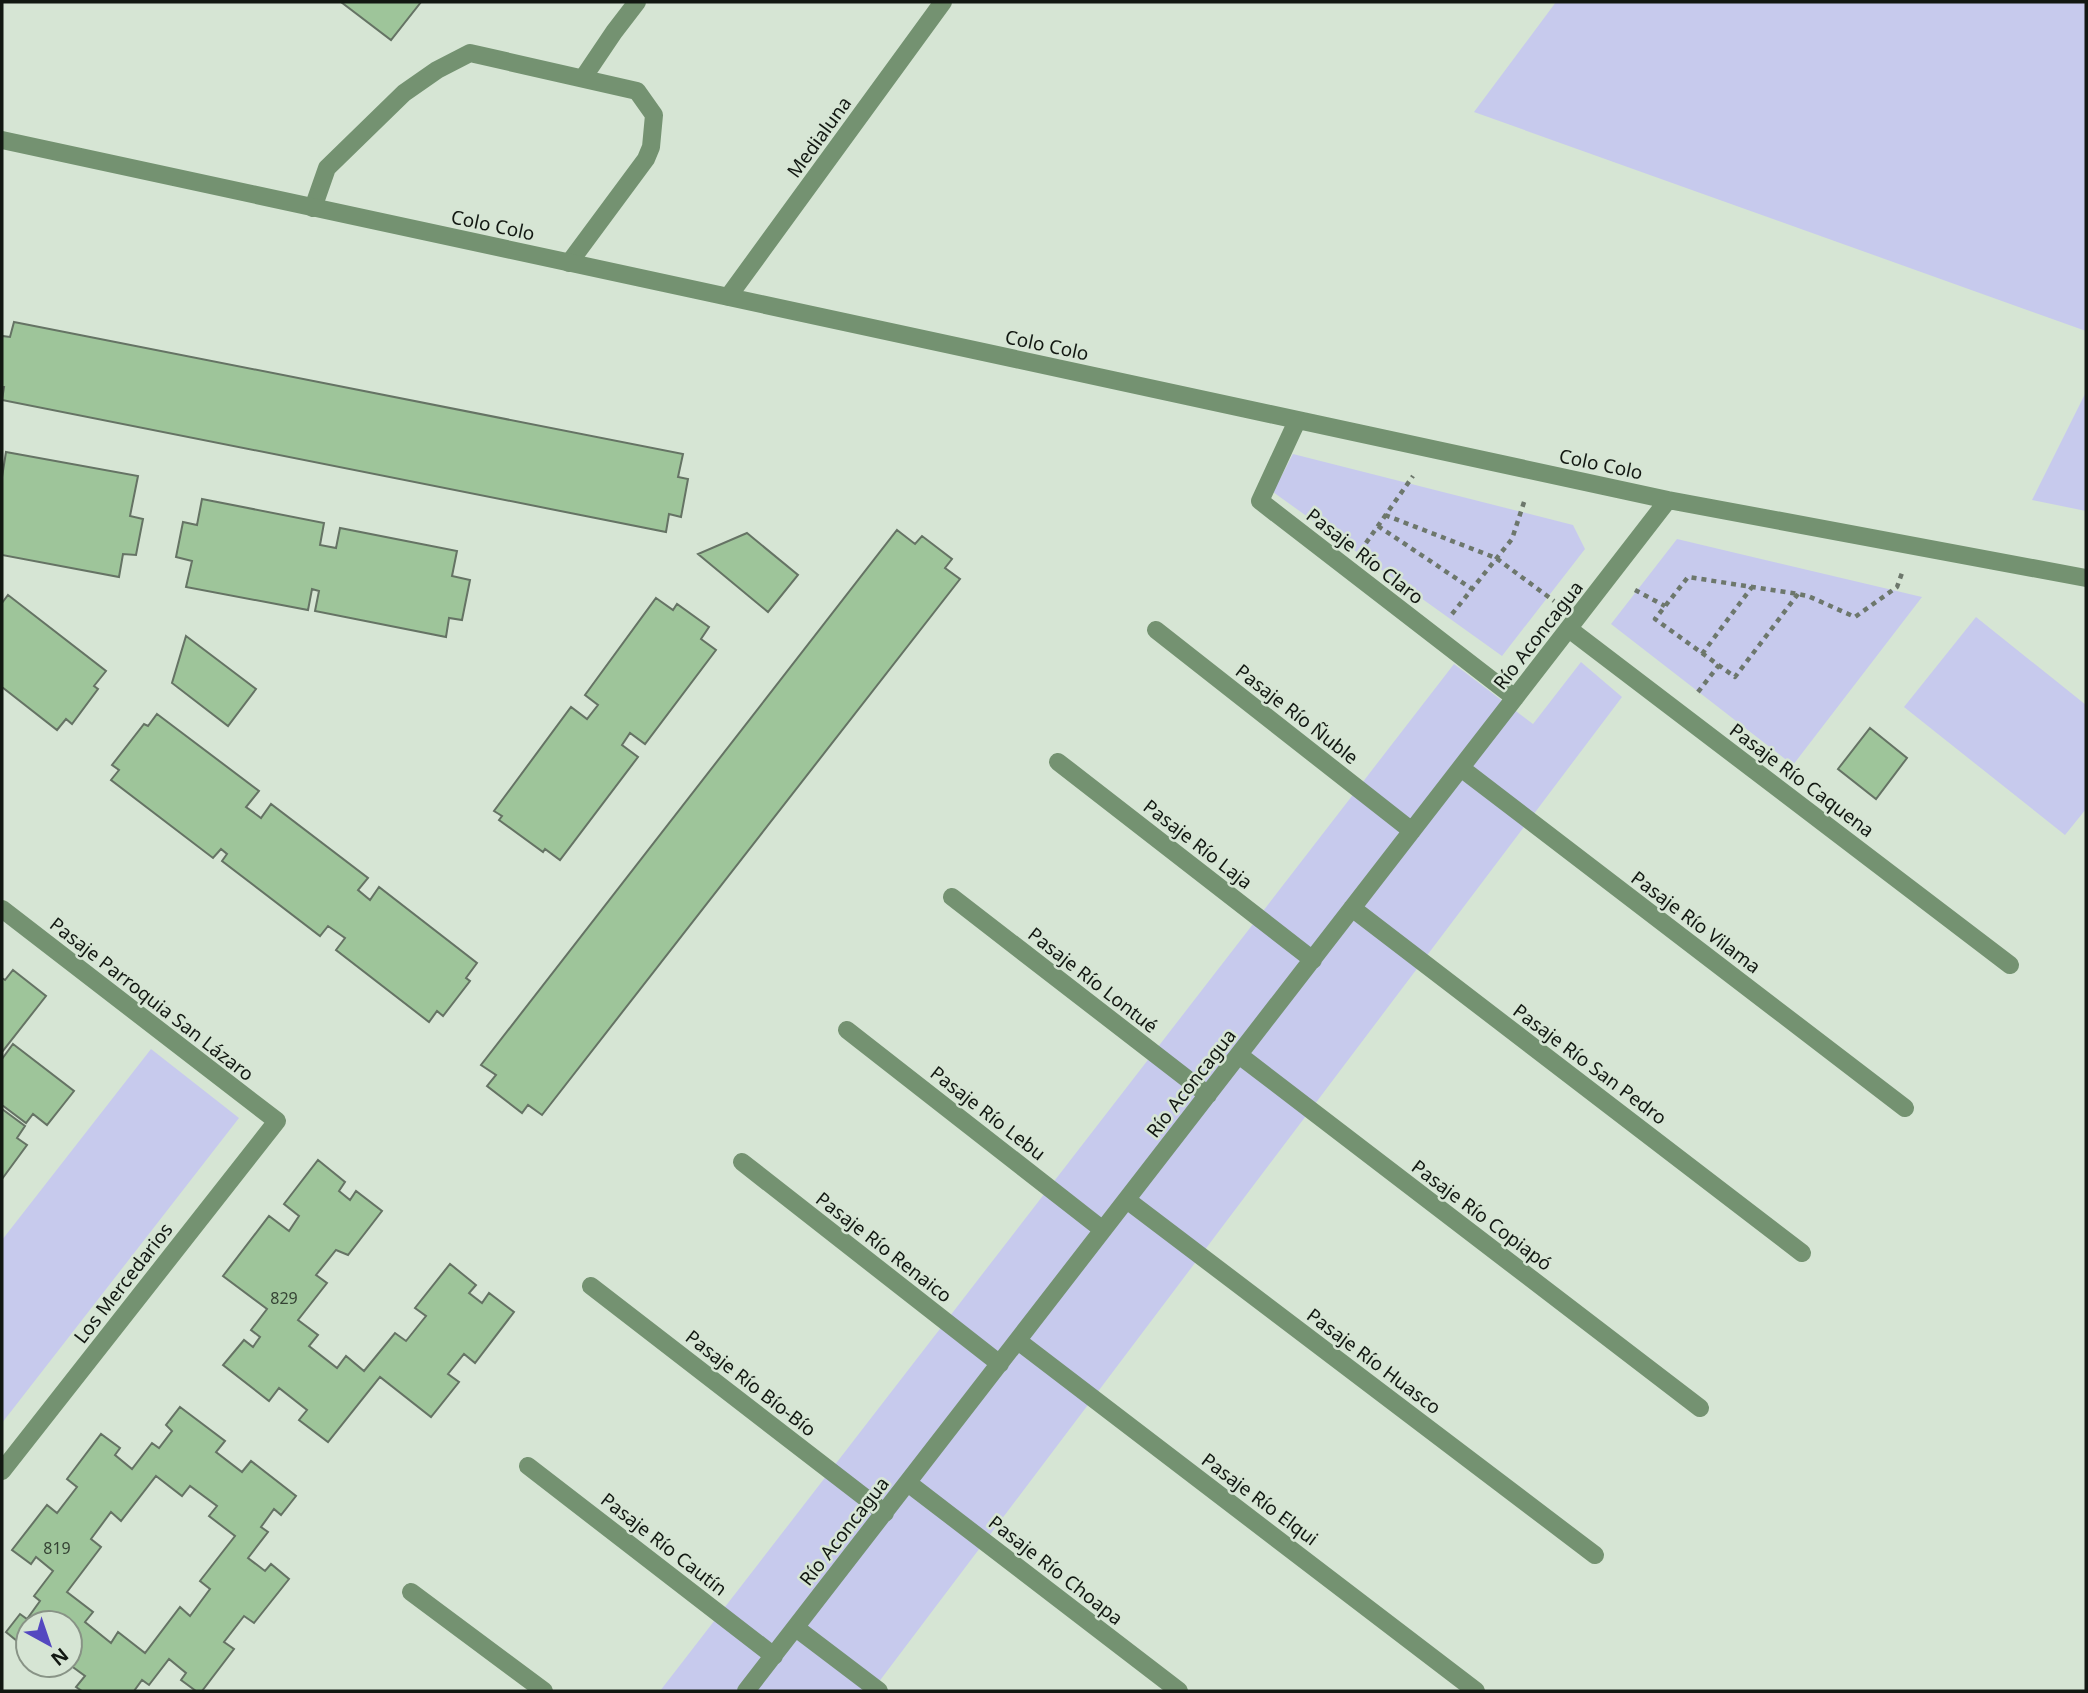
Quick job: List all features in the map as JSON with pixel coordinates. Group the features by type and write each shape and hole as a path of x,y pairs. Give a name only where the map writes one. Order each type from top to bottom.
{"street":[{"path":"583,78 637,2"},
{"name":"Medialuna","path":"728,297 943,2"},
{"path":"313,208 327,168 404,93 437,70 470,53 637,91 654,115 651,147 646,159 569,263"},
{"name":"Colo Colo","path":"2,140 1668,500 2086,578"},
{"name":"Pasaje Río Claro","path":"1297,421 1259,501 1515,698"},
{"name":"Río Aconcagua","path":"746,1691 1668,500"},
{"name":"Pasaje Río Caquena","path":"1573,624 2010,965"},
{"name":"Pasaje Río Ñuble","path":"1156,630 1412,831"},
{"name":"Pasaje Río Laja","path":"1058,762 1313,960"},
{"name":"Pasaje Río Vilama","path":"1461,768 1905,1108"},
{"name":"Pasaje Río Lontué","path":"952,897 1208,1095"},
{"name":"Pasaje Río San Pedro","path":"1352,908 1802,1253"},
{"name":"Pasaje Parroquia San Lázaro","path":"2,909 277,1121"},
{"name":"Pasaje Río Lebu","path":"847,1030 1103,1230"},
{"name":"Pasaje Río Copiapó","path":"1239,1055 1700,1408"},
{"name":"Los Mercedarios","path":"2,1471 277,1121"},
{"name":"Pasaje Río Renaico","path":"742,1162 1000,1364"},
{"name":"Pasaje Río Huasco","path":"1127,1200 1595,1555"},
{"name":"Pasaje Río Bío-Bío","path":"591,1286 884,1513"},
{"name":"Pasaje Río Elqui","path":"1018,1341 1476,1691"},
{"name":"Pasaje Río Cautín","path":"528,1466 774,1656"},
{"name":"Pasaje Río Choapa","path":"908,1483 1179,1691"},
{"path":"411,1592 544,1691"},
{"path":"796,1628 879,1691"}],"path":[{"path":"1348,569 1431,449"},
{"path":"1435,636 1512,539 1534,471"},
{"path":"1385,515 1496,558 1573,624"},
{"path":"1378,526 1472,589"},
{"path":"1798,594 1735,677 1655,619 1688,577 1798,594 1808,596 1855,617 1898,587 1910,545"},
{"path":"1702,654 1752,587"}],"shaded area":[{"path":"1556,2 2086,2 2086,331 1474,112"},
{"path":"2086,392 2086,511 2032,500"},
{"path":"1293,454 1573,525 1585,549 1502,656 1273,492"},
{"path":"1677,539 1922,597 1793,765 1611,624"},
{"path":"1976,617 2086,705 2086,809 2065,835 1904,707"},
{"path":"1581,662 1622,697 872,1691 660,1691 1454,664 1533,724"},
{"path":"151,1049 239,1118 2,1423 2,1240"}],"building":[{"path":"341,2 421,2 391,40"},
{"path":"14,322 683,454 678,477 688,479 681,517 669,514 666,532 2,400 2,336 10,337"},
{"path":"6,452 138,476 130,516 143,519 136,555 123,554 119,577 2,555 2,477"},
{"path":"202,499 324,523 320,545 336,548 340,528 457,551 452,576 470,580 462,620 449,618 446,637 315,611 319,591 312,589 308,610 186,587 192,561 176,557 183,522 197,525"},
{"path":"897,530 915,544 922,536 952,559 945,568 960,579 542,1115 528,1105 522,1113 487,1086 496,1075 481,1065"},
{"path":"747,533 798,575 768,612 698,554"},
{"path":"8,595 106,671 94,686 98,689 72,724 66,719 57,730 2,687 2,603"},
{"path":"656,598 673,610 677,604 709,627 701,639 716,650 645,744 630,733 622,745 638,757 560,860 545,849 543,852 499,820 502,816 494,811 571,707 587,719 598,705 585,695"},
{"path":"186,636 256,689 228,726 172,683"},
{"path":"157,714 259,791 246,807 261,818 271,804 368,878 358,890 370,900 379,887 477,963 466,978 470,981 443,1016 437,1011 429,1022 336,950 345,938 328,926 320,936 222,861 227,854 221,849 213,858 111,780 119,770 112,765 144,724 148,726"},
{"path":"1870,728 1907,758 1876,799 1838,769"},
{"path":"13,970 46,996 2,1052 2,978 5,980"},
{"path":"13,1044 74,1091 47,1125 33,1114 26,1123 2,1105 2,1059"},
{"path":"2,1109 25,1126 17,1138 27,1145 2,1179"},
{"path":"318,1160 345,1182 339,1191 350,1200 356,1191 382,1211 348,1255 336,1250 316,1275 327,1283 298,1320 318,1335 309,1346 337,1368 346,1356 364,1371 395,1333 406,1341 426,1316 415,1308 450,1264 476,1285 469,1293 482,1303 489,1293 514,1312 475,1363 464,1354 448,1374 459,1382 431,1417 380,1377 328,1442 299,1420 307,1410 279,1388 269,1401 223,1365 244,1340 253,1347 260,1337 251,1330 267,1309 223,1276 269,1216 289,1231 299,1216 284,1204"},
{"path":"180,1407 225,1441 216,1452 242,1472 251,1461 296,1496 281,1515 274,1509 261,1527 268,1532 248,1558 265,1571 271,1564 289,1579 254,1623 244,1616 224,1642 234,1649 202,1691 196,1691 181,1680 186,1673 169,1659 149,1685 142,1680 134,1691 82,1691 76,1687 85,1676 84,1609 34,1609 40,1601 34,1596 53,1571 36,1557 31,1564 12,1550 47,1505 57,1513 77,1487 67,1479 101,1434 120,1448 115,1455 132,1469 152,1443 159,1448 172,1431 166,1425","holes":["156,1476 182,1496 190,1486 217,1506 209,1516 235,1536 200,1581 210,1589 190,1616 180,1607 145,1653 118,1632 111,1643 85,1622 93,1612 67,1592 101,1547 91,1539 111,1512 121,1521"]},
{"path":"14,1622 14,1639 6,1632"}]}
